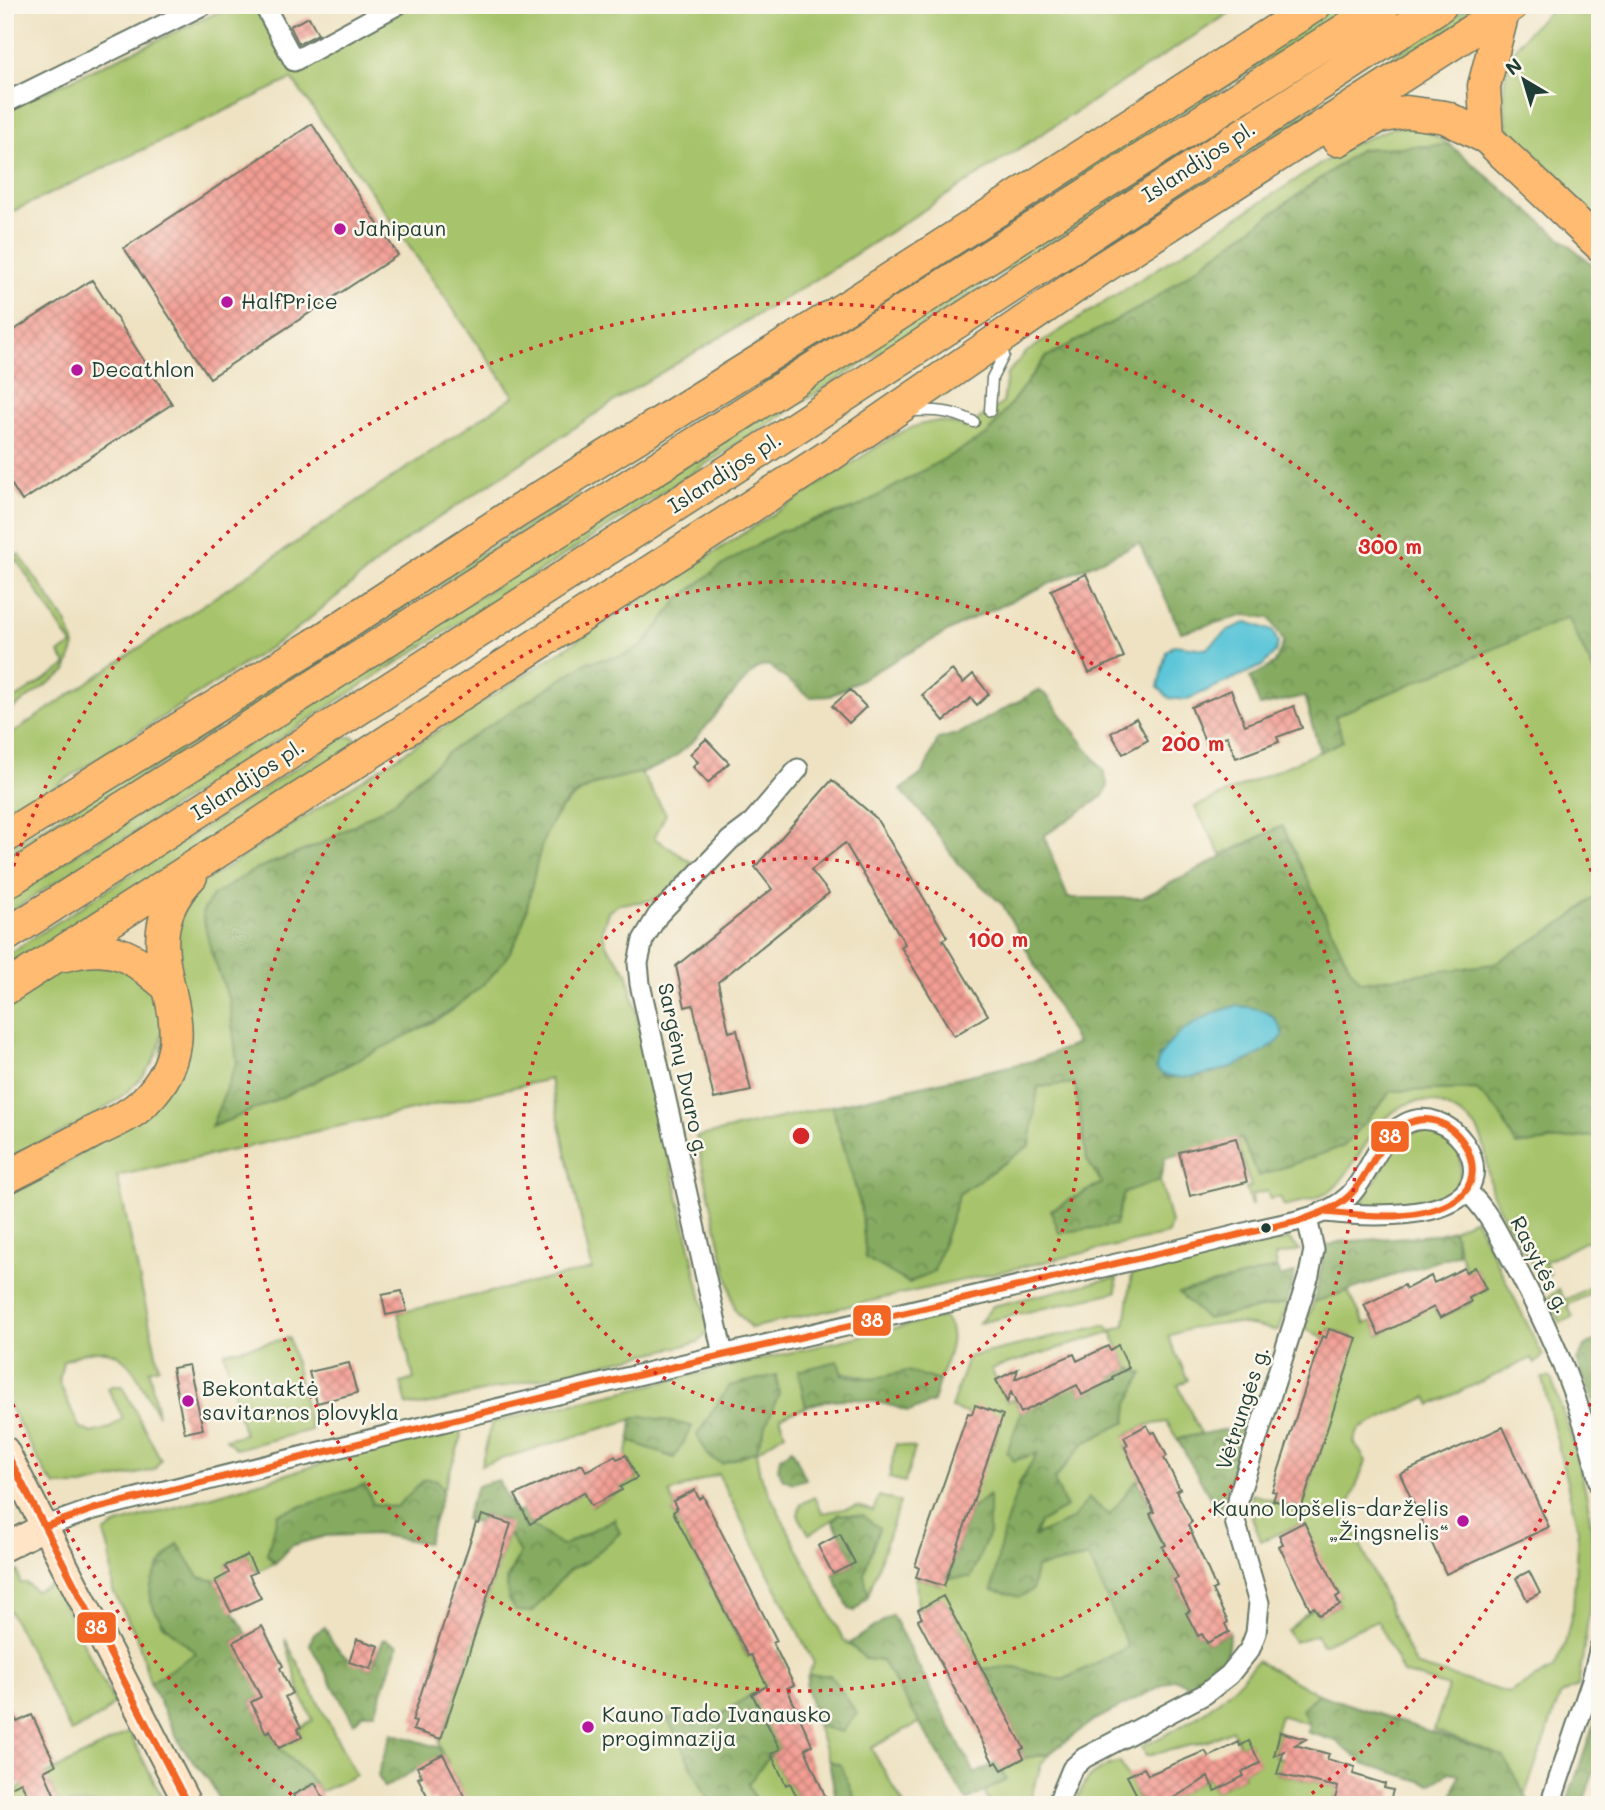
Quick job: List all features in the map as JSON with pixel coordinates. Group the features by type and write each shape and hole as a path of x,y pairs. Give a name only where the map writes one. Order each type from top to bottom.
{"highway":[{"path":"515,513 635,416 1278,5"},
{"path":"5,837 314,645 515,513 856,302 1315,5"},
{"name":"Islandijos pl.","path":"5,883 875,332 1384,5"},
{"name":"Islandijos pl.","path":"5,936 783,436 1441,5"},
{"path":"1487,138 1483,86 1493,48 1510,6"},
{"path":"5,989 829,456 1099,270 1510,6"},
{"path":"829,456 913,411 1004,355 1378,117 1406,112 1429,113 1445,117 1487,138 1600,245"},
{"path":"783,436 1099,270"},
{"path":"507,563 856,302"},
{"path":"829,456 914,349"},
{"path":"5,1178 143,1104 161,1084 173,1061 178,1034 175,1007 166,985 162,950 164,919 177,890 204,862"},
{"path":"51,959 89,949 117,951 142,964 166,985"}],"main road":[{"path":"5,1450 188,1805"},
{"path":"5,1547 46,1526"}],"street":[{"path":"5,103 203,5"},
{"path":"264,5 294,61 397,5"},
{"name":"Sargėnų Dvaro g.","path":"723,1354 640,984 638,963 643,940 658,915 730,840 750,825 798,769"},
{"path":"46,1526 94,1509 318,1451 1189,1247 1326,1212 1356,1215 1411,1212 1438,1207 1455,1201 1467,1191 1473,1173 1471,1153 1460,1135 1433,1121 1418,1120 1404,1124 1391,1135 1357,1187 1326,1212"},
{"name":"Rasytės g.","path":"1467,1191 1486,1209 1553,1340 1577,1400 1600,1486"},
{"name":"Vėtrungės g.","path":"1057,1805 1072,1769 1084,1758 1205,1694 1229,1675 1250,1649 1257,1626 1259,1603 1235,1521 1246,1469 1309,1275 1314,1250 1307,1217"},
{"path":"1550,1805 1592,1680 1600,1647"}],"lane":[{"path":"990,411 992,378 1004,355"},
{"path":"913,411 942,410 958,413 975,422"}],"green space":[{"path":"234,5 254,5 293,72 414,5 1242,5 820,277 624,395 408,538 292,633 5,819 5,738 514,396 292,79 5,215 5,110"},
{"path":"1337,5 1353,5 867,318 861,317 862,310"},
{"path":"1404,5 1420,5 5,915 5,900"},
{"path":"1472,5 1488,5 1082,263 1083,257"},
{"path":"1559,5 1600,5 1600,226 1514,148 1507,126 1504,86 1515,51 1540,20"},
{"path":"1394,127 1419,127 1450,145 1361,149 1147,304 1046,357 987,435 856,508 812,520 718,568 678,600 643,646 622,656 588,662 419,777 394,802 319,845 256,869 212,897 203,913 211,951 229,1000 237,1061 212,1126 305,1086 446,1015 492,972 511,949 524,919 541,846 558,813 570,800 601,782 641,773 666,814 654,838 694,864 665,894 649,901 619,904 608,912 602,930 606,945 627,972 709,1331 699,1342 421,1406 407,1405 401,1383 414,1379 398,1313 592,1269 550,1079 117,1176 159,1367 149,1370 158,1415 132,1370 124,1359 113,1353 84,1353 63,1361 59,1382 79,1427 91,1433 110,1428 123,1418 108,1389 111,1386 122,1386 161,1460 154,1470 82,1486 56,1486 48,1478 5,1398 5,1193 64,1165 152,1105 176,971 177,915 204,882 894,436 929,423 947,422 965,428 1003,403 1007,374 1025,353 1349,146"},
{"path":"1450,145 1600,271 1600,685 1568,617 1335,716 1343,741 1320,752 1304,696 1260,706 1250,678 1275,663 1284,642 1270,618 1246,615 1181,632 1139,543 967,621 830,696 810,697 768,665 758,668 734,692 701,733 676,756 648,770 608,780 583,790 561,808 550,824 537,860 519,935 495,972 478,989 417,1030 282,1097 211,1127 237,1061 229,1000 211,951 202,913 212,896 256,869 319,845 394,802 448,752 588,662 622,656 643,646 678,600 718,568 779,532 856,508 987,435 1046,357 1147,304 1361,149"},
{"path":"578,492 576,498 5,864 5,851"},
{"path":"19,554 66,622 75,646 66,671 5,714 5,705 67,665 59,653 72,645 17,560 5,567 8,560"},
{"path":"1568,617 1600,685 1600,892 1569,919 1493,965 1361,982 1349,967 1282,826 1221,855 1195,807 1343,741 1335,716"},
{"path":"1039,690 1048,697 1103,770 1108,786 1103,796 1044,836 1068,898 1142,898 1282,826 1349,966 1361,982 1493,964 1569,919 1600,892 1600,1135 1516,1145 1499,1112 1476,1089 1392,1091 1344,1146 1259,1176 1241,1138 1165,1158 1160,1180 1124,1193 1115,1225 1059,1233 1051,1210 1102,1183 1087,1160 1075,1083 1038,1087 1030,1145 959,1194 934,1271 909,1283 866,1258 861,1207 832,1106 1032,1061 1077,1044 1003,905 958,864 930,823 901,790 923,773 938,739 960,733","holes":["1204,1020 1235,1063 1202,1075 1165,1078 1158,1057 1178,1036"]},
{"path":"344,737 353,737 358,741 358,747 5,975 5,956"},
{"path":"97,957 132,971 147,982 158,1003 161,1018 160,1044 149,1068 131,1088 107,1106 81,1122 5,1159 5,1004 42,976"},
{"path":"1075,1083 1087,1160 1102,1183 1051,1210 1124,1193 1160,1180 1171,1223 1168,1234 751,1328 735,1310 696,1137 832,1106 861,1207 866,1257 934,1271 959,1194 1030,1145 1037,1087"},
{"path":"1476,1089 1499,1112 1516,1145 1600,1135 1600,1234 1545,1262 1550,1274 1541,1277 1497,1205 1484,1147 1476,1128 1446,1107 1426,1101 1409,1103 1394,1111 1381,1124 1332,1190 1312,1199 1284,1206 1280,1197 1270,1199 1267,1191 1252,1195 1251,1205 1246,1188 1251,1187 1236,1138 1241,1138 1258,1176 1344,1146 1392,1091"},
{"path":"1427,1129 1449,1139 1458,1150 1460,1174 1453,1191 1442,1199 1419,1205 1360,1206 1395,1146 1406,1134"},
{"path":"1475,1218 1543,1356 1535,1364 1532,1358 1431,1405 1427,1397 1359,1429 1354,1442 1366,1461 1346,1513 1415,1665 1508,1693 1554,1668 1565,1644 1573,1609 1578,1529 1542,1378 1549,1377 1552,1381 1574,1444 1586,1493 1591,1532 1592,1576 1578,1686 1560,1696 1524,1797 1503,1756 1434,1730 1448,1687 1403,1673 1377,1620 1322,1645 1316,1635 1294,1642 1287,1631 1314,1607 1319,1615 1340,1605 1336,1597 1340,1595 1300,1524 1261,1541 1252,1517 1252,1494 1297,1508 1300,1500 1304,1501 1312,1476 1314,1458 1318,1458 1353,1337 1329,1329 1326,1338 1304,1329 1314,1302 1348,1291 1365,1324 1372,1321 1379,1335 1432,1304 1440,1318 1471,1303 1469,1298 1486,1289 1475,1268 1466,1272 1453,1230"},
{"path":"1453,1230 1458,1254 1314,1302 1326,1246 1339,1242 1434,1235"},
{"path":"1288,1239 1300,1250 1275,1256 1277,1268 1180,1293 1207,1319 1287,1303 1278,1331 1222,1323 1168,1336 1188,1380 1178,1385 1201,1434 1177,1439 1167,1422 1147,1425 1125,1436 1128,1445 1125,1447 1141,1478 1109,1515 1089,1498 1072,1520 1034,1537 1040,1523 1066,1507 1053,1481 1084,1443 1126,1422 1128,1404 1143,1373 1129,1368 1111,1332 991,1369 1007,1402 1014,1399 1021,1413 1007,1453 1038,1452 1018,1485 1035,1568 1089,1557 1129,1647 1063,1680 1014,1667 982,1669 948,1605 944,1606 939,1598 918,1610 916,1577 940,1585 943,1576 947,1578 989,1495 970,1510 967,1508 1000,1425 951,1408 968,1357 1105,1325 1111,1331 1125,1325 1132,1274"},
{"path":"1277,1268 1280,1277 1295,1273 1287,1303 1206,1319 1179,1293"},
{"path":"1117,1277 1116,1292 979,1323 993,1306"},
{"path":"1600,1282 1600,1289 1567,1305 1573,1317 1560,1323 1548,1297 1559,1290 1565,1300"},
{"path":"943,1317 951,1331 951,1339 939,1381 907,1371 873,1379 853,1374 798,1370 806,1407 780,1417 785,1433 756,1452 760,1475 843,1639 866,1659 882,1661 920,1722 871,1748 904,1805 862,1805 854,1797 841,1765 829,1761 817,1726 842,1732 830,1675 808,1675 814,1663 718,1474 669,1493 677,1510 673,1512 747,1656 751,1655 755,1662 778,1651 785,1667 763,1678 767,1686 716,1718 668,1718 711,1805 470,1805 456,1788 460,1786 444,1759 439,1737 440,1730 444,1731 508,1533 520,1553 506,1580 532,1612 569,1570 589,1560 614,1519 562,1547 530,1524 584,1492 592,1506 621,1491 620,1487 637,1478 626,1455 630,1441 674,1458 692,1427 643,1416 481,1465 492,1422"},
{"path":"289,1338 311,1430 236,1449 226,1439 244,1434 224,1352"},
{"path":"1600,1338 1600,1418 1577,1360 1586,1345"},
{"path":"838,1361 842,1375 873,1379 907,1371 939,1381 933,1402 909,1412 858,1399 832,1400 806,1407 798,1371"},
{"path":"1129,1368 1143,1373 1128,1404 1126,1422 1084,1443 1054,1480 1066,1507 1040,1523 1034,1536 1072,1520 1089,1498 1109,1515 1137,1480 1154,1512 1150,1514 1178,1578 1174,1580 1190,1611 1187,1613 1198,1636 1202,1634 1207,1643 1229,1632 1227,1654 1218,1671 1194,1688 1174,1679 1091,1722 1049,1754 1024,1758 1020,1750 1023,1748 982,1669 1014,1667 1063,1680 1128,1647 1089,1557 1036,1568 1032,1590 1020,1597 992,1590 1007,1519 1019,1486 1037,1453 1014,1461 1007,1452 1021,1413 1075,1381 1082,1395"},
{"path":"776,1375 779,1393 756,1451 722,1464 709,1457 697,1435 729,1386"},
{"path":"643,1416 692,1426 674,1458 630,1441 632,1419"},
{"path":"459,1430 462,1436 443,1491 437,1480 425,1479 396,1507 373,1504 365,1485 267,1554 275,1563 256,1572 247,1555 226,1566 229,1573 215,1581 199,1577 179,1545 160,1622 197,1653 150,1683 137,1637 113,1591 110,1553 104,1533 118,1524 348,1456"},
{"path":"1222,1430 1245,1430 1219,1513 1177,1439"},
{"path":"896,1444 915,1448 905,1482 889,1478"},
{"path":"792,1449 806,1479 793,1483 783,1479 778,1469 780,1457"},
{"path":"425,1479 437,1480 443,1491 427,1543 375,1534 326,1536 293,1545 275,1563 267,1554 278,1514 365,1485 373,1504 396,1507"},
{"path":"498,1480 515,1513 523,1510 530,1524 562,1546 614,1519 620,1533 589,1560 569,1570 532,1612 515,1611 510,1603 508,1582 520,1553 508,1533 503,1532 506,1522 483,1515 479,1524 465,1519 477,1486"},
{"path":"989,1495 989,1533 971,1577 947,1578 970,1510"},
{"path":"879,1496 900,1502 868,1596 864,1574 868,1557 834,1519 809,1534 798,1515 801,1504 814,1497 823,1513 858,1506 873,1511"},
{"path":"839,1514 863,1516 879,1528 864,1574 868,1596 855,1611 849,1609 833,1574 855,1563 833,1521"},
{"path":"178,1544 199,1577 215,1581 247,1634 233,1642 265,1695 251,1702 266,1732 270,1730 279,1748 315,1783 294,1795 298,1803 294,1805 222,1805 210,1782 182,1747 150,1683 196,1653 167,1627 158,1615 150,1591 154,1577"},
{"path":"18,1571 20,1583 26,1583 35,1591 53,1584 114,1703 103,1715 71,1732 5,1602 5,1578"},
{"path":"892,1615 975,1774 997,1762 1006,1780 967,1801 882,1661 866,1659 849,1644"},
{"path":"325,1627 343,1654 355,1663 371,1669 384,1639 398,1645 375,1713 363,1713 354,1723 310,1645 313,1635"},
{"path":"285,1639 356,1775 320,1792 315,1783 279,1748 301,1737 298,1729 313,1720 302,1698"},
{"path":"1257,1661 1318,1694 1302,1709 1309,1724 1280,1715 1275,1731 1280,1732 1274,1756 1282,1759 1277,1774 1338,1787 1334,1802 1342,1805 1283,1805 1270,1798 1256,1805 1162,1805 1208,1777 1215,1791 1244,1776 1242,1772 1259,1763 1249,1742 1240,1746 1232,1730 1208,1741 1146,1756 1142,1747 1205,1711 1231,1689"},
{"path":"808,1675 830,1675 857,1713 842,1732 817,1726 806,1686"},
{"path":"752,1694 784,1747 771,1754 748,1784 758,1805 711,1805 667,1718 716,1718"},
{"path":"1318,1694 1503,1756 1531,1805 1462,1805 1451,1801 1459,1774 1450,1772 1430,1784 1363,1763 1336,1741 1307,1732 1309,1724 1302,1709"},
{"path":"1600,1707 1600,1755 1582,1805 1566,1805"},
{"path":"129,1732 166,1805 59,1804 50,1785 28,1795 32,1805 14,1805 17,1789"},
{"path":"391,1733 438,1747 448,1762 444,1764 439,1756 384,1788 378,1775"},
{"path":"771,1754 786,1784 790,1783 801,1805 758,1805 748,1784"},
{"path":"1049,1754 1042,1763 1028,1805 990,1805 984,1791 1006,1780 1002,1770 1024,1758"},
{"path":"829,1761 841,1765 854,1797 862,1805 837,1805"},
{"path":"1120,1762 1138,1798 1152,1805 1075,1804 1091,1776"}],"water":[{"path":"1248,622 1273,631 1278,643 1275,653 1262,666 1186,700 1169,698 1158,687 1166,652 1174,645 1206,649 1228,630"},
{"path":"1236,1006 1266,1012 1276,1020 1283,1035 1260,1054 1221,1070 1181,1077 1166,1075 1156,1068 1160,1056 1177,1036 1200,1020"}],"building":[{"path":"309,17 318,34 299,44 290,26"},
{"path":"312,124 398,255 210,378 124,248"},
{"name":"Decathlon","path":"92,280 172,404 22,501 5,474 5,336"},
{"path":"1086,574 1124,657 1089,673 1051,590"},
{"path":"952,670 963,683 973,674 989,694 977,705 971,698 944,721 922,695"},
{"path":"850,690 866,707 849,723 832,706"},
{"path":"1231,690 1245,725 1294,706 1302,728 1277,737 1279,742 1236,758 1227,736 1206,744 1191,707"},
{"path":"1136,718 1148,740 1123,754 1111,733"},
{"path":"706,739 729,763 708,783 693,767 698,762 690,754"},
{"path":"832,780 876,818 947,937 943,940 988,1015 954,1036 901,947 905,944 845,843 811,870 829,893 718,982 729,1032 737,1030 751,1091 714,1099 693,1005 685,1007 676,966 772,889 755,867"},
{"path":"1236,1138 1247,1182 1190,1196 1179,1152"},
{"path":"1475,1267 1486,1289 1469,1298 1471,1302 1440,1318 1434,1307 1379,1335 1364,1305 1404,1285 1406,1289 1431,1276 1434,1283 1464,1268 1466,1272"},
{"path":"402,1291 407,1311 386,1315 382,1295"},
{"path":"1329,1329 1357,1338 1301,1509 1273,1500 1276,1492 1272,1491 1322,1336 1326,1338"},
{"path":"1118,1345 1129,1368 1112,1377 1113,1380 1082,1395 1077,1385 1021,1413 1011,1392 1007,1402 996,1380 1018,1369 1015,1379 1074,1354 1077,1361 1108,1346 1110,1350"},
{"path":"349,1363 357,1393 317,1403 309,1372"},
{"name":"Bekontaktė savitarnos plovykla","path":"189,1365 203,1429 185,1433 172,1368"},
{"path":"975,1405 1003,1415 944,1586 916,1577 919,1568 915,1566 968,1413 972,1414"},
{"path":"1147,1425 1151,1433 1155,1432 1167,1456 1164,1458 1180,1489 1176,1491 1192,1522 1188,1525 1216,1588 1212,1590 1228,1622 1225,1624 1229,1632 1207,1643 1202,1634 1198,1636 1186,1613 1190,1611 1174,1580 1178,1578 1162,1547 1166,1545 1150,1514 1154,1512 1125,1447 1128,1445 1124,1437"},
{"path":"1503,1427 1549,1527 1446,1574 1400,1474"},
{"path":"626,1455 637,1478 620,1487 622,1490 591,1506 584,1492 530,1524 515,1495 582,1464 586,1471 615,1456 617,1459"},
{"path":"695,1490 699,1499 703,1496 777,1641 773,1643 794,1685 787,1688 812,1745 805,1749 829,1805 801,1805 790,1783 786,1785 771,1754 780,1749 752,1694 767,1686 751,1655 748,1656 673,1512 677,1509 673,1501"},
{"path":"482,1515 511,1524 441,1739 413,1730 416,1722 412,1721 476,1523 479,1524"},
{"path":"1304,1522 1340,1595 1336,1597 1340,1605 1319,1615 1314,1607 1310,1609 1279,1546 1283,1544 1279,1535"},
{"path":"840,1534 855,1563 833,1574 818,1546"},
{"path":"247,1555 256,1572 249,1575 261,1598 231,1612 215,1581 229,1573 225,1566"},
{"path":"1529,1571 1540,1593 1527,1600 1516,1578"},
{"path":"943,1596 1024,1748 1020,1750 1024,1758 1002,1770 997,1762 994,1764 918,1620 922,1618 918,1610"},
{"path":"262,1626 283,1666 280,1668 292,1693 285,1697 301,1727 298,1729 302,1737 279,1748 270,1730 266,1733 251,1702 261,1697 233,1642"},
{"path":"357,1639 379,1646 371,1669 349,1662"},
{"path":"5,1699 17,1722 32,1715 56,1765 44,1771 59,1805 32,1805 21,1782 5,1790"},
{"path":"1280,1732 1306,1739 1295,1745 1329,1754 1327,1759 1355,1767 1353,1774 1385,1784 1384,1788 1393,1790 1389,1805 1334,1803 1338,1787 1277,1774 1284,1751 1274,1756"},
{"path":"1249,1741 1260,1763 1242,1772 1244,1776 1215,1791 1208,1777 1162,1805 1142,1805 1127,1776 1144,1768 1148,1775 1205,1751 1209,1757 1239,1742 1240,1746"},
{"path":"443,1754 470,1805 437,1805 434,1799 430,1801 418,1778 422,1776 417,1767"},
{"path":"315,1783 327,1805 299,1805 293,1795"}],"transit line":[{"name":"38","path":"46,1526 94,1509 562,1393 1302,1220 1333,1207 1349,1196 1395,1131 1419,1120 1434,1121 1447,1126 1466,1148 1472,1175 1467,1188 1457,1199 1443,1207 1393,1216 1326,1212"},
{"name":"38","path":"5,1450 188,1805"}],"place":[{"name":"Jahipaun","path":"340,229"},
{"name":"HalfPrice","path":"227,302"},
{"name":"Decathlon","path":"77,370"},
{"name":"Bekontaktė savitarnos plovykla","path":"188,1401"},
{"name":"Kauno lopšelis-darželis „Žingsnelis“","path":"1463,1521"},
{"name":"Kauno Tado Ivanausko progimnazija","path":"588,1727"}]}
